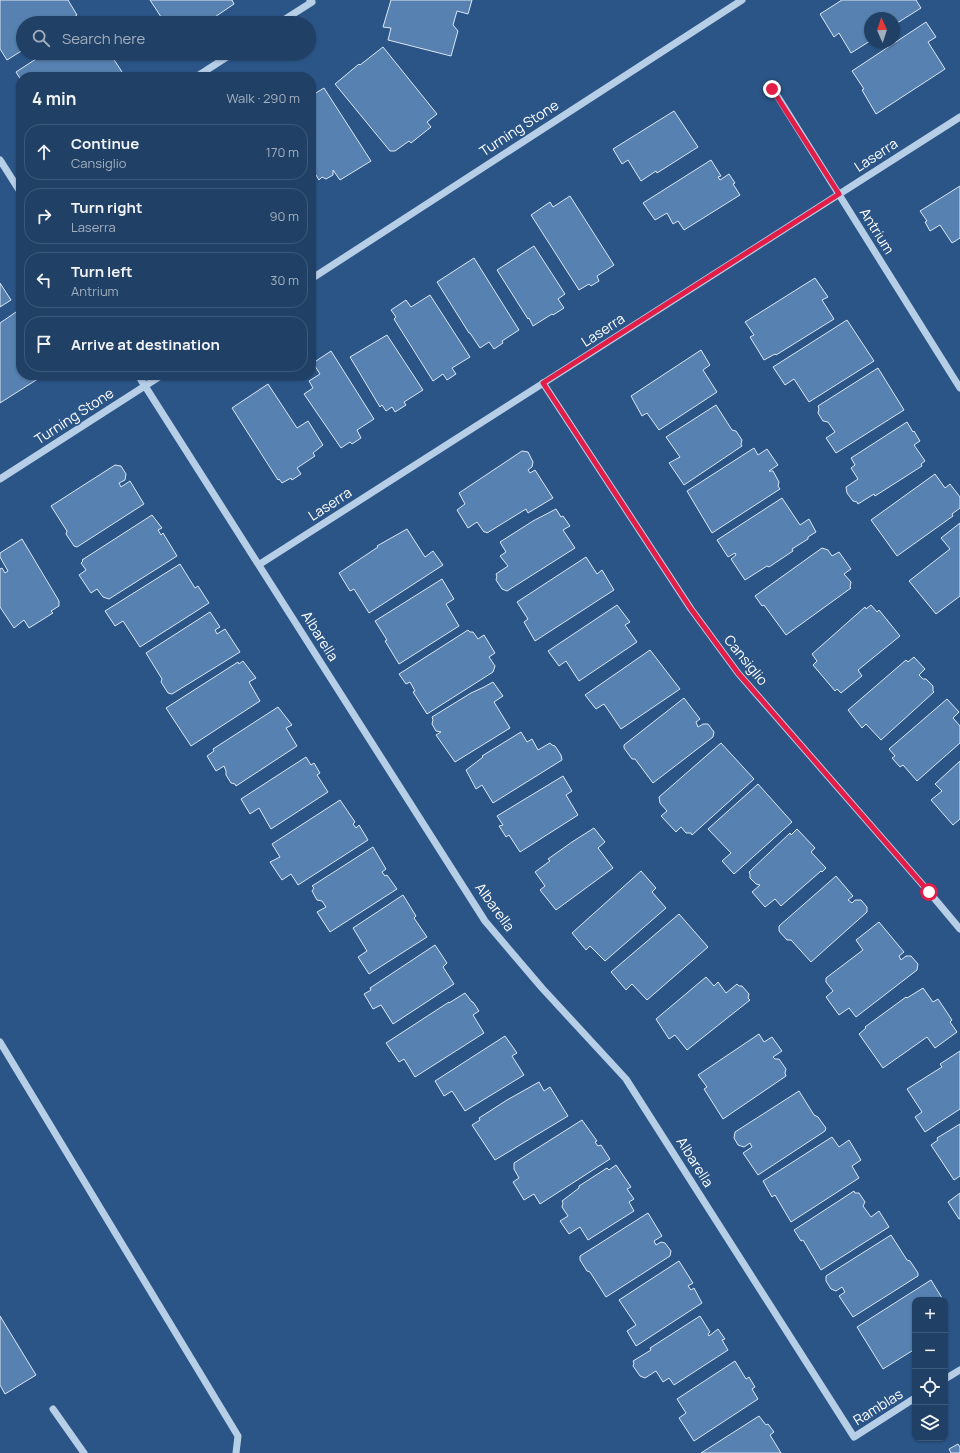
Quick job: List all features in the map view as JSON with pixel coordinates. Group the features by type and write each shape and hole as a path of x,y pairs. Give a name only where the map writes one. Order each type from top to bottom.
{"street":[{"name":"Turning Stone","path":"316,276 742,0"},
{"path":"289,16 311,1"},
{"path":"204,72 222,60"},
{"name":"Antrium","path":"772,89 960,388"},
{"name":"Laserra","path":"260,564 960,117"},
{"path":"0,160 16,184"},
{"name":"Albarella","path":"141,380 260,564 485,921 542,988 626,1079 854,1437"},
{"name":"Turning Stone","path":"0,479 154,380"},
{"name":"Cansiglio","path":"543,383 691,609 738,673 960,929"},
{"path":"0,1042 238,1436 236,1453"},
{"path":"948,1377 960,1370"},
{"name":"Ramblas","path":"854,1437 912,1400"},
{"path":"53,1409 84,1453"}],"building":[{"path":"0,0 68,0 77,15 16,16 16,54 7,60 0,49"},
{"path":"150,0 232,0 234,4 216,16 160,16"},
{"path":"391,0 472,0 468,14 457,11 453,25 458,31 451,56 388,40 391,28 383,27"},
{"path":"842,0 916,0 921,8 900,21 900,12 864,12 864,45 851,53 839,33 834,37 820,14"},
{"path":"926,22 936,37 928,42 945,69 876,114 862,90 864,89 852,71 887,48 900,48 900,39"},
{"path":"383,47 437,114 427,122 431,127 411,143 409,141 395,151 390,151 335,84"},
{"path":"34,60 114,60 122,72 16,72"},
{"path":"324,88 371,161 340,180 333,170 333,175 326,179 322,177 319,180 316,175 316,93"},
{"path":"674,111 698,147 657,173 656,171 641,181 628,160 622,164 613,149"},
{"path":"711,160 721,176 718,177 720,180 729,174 740,195 684,230 678,221 673,224 667,213 655,220 643,203"},
{"path":"960,186 960,238 952,243 940,225 930,231 925,222 927,221 920,211"},
{"path":"570,196 614,265 597,276 599,281 591,286 589,284 579,290 531,215 550,202 553,207"},
{"path":"534,246 565,294 558,299 564,308 533,326 497,270"},
{"path":"474,258 519,330 502,341 503,343 494,349 489,342 480,348 437,282"},
{"path":"815,278 828,297 822,300 834,319 776,355 775,354 764,360 750,337 754,335 745,322"},
{"path":"0,283 11,300 0,307"},
{"path":"430,295 470,357 452,368 456,374 447,380 443,374 433,381 394,319 396,317 391,310 406,300 411,307"},
{"path":"16,312 16,380 36,380 0,403 0,323"},
{"path":"847,320 874,361 809,402 794,379 785,385 773,367"},
{"path":"387,335 423,390 404,402 406,405 395,412 392,407 386,411 382,405 380,407 350,357"},
{"path":"701,350 710,365 703,370 717,392 659,430 647,413 642,416 631,396"},
{"path":"331,351 374,419 357,430 361,438 352,444 350,442 341,448 304,394 313,388 309,381 316,380 316,377 320,374 316,368 316,361"},
{"path":"878,368 904,410 836,453 826,438 835,432 828,422 823,421 818,413 818,406"},
{"path":"268,384 297,428 308,421 323,445 313,453 315,456 297,468 301,474 292,480 291,478 282,483 279,479 278,480 232,408"},
{"path":"716,405 732,430 736,431 742,440 742,446 684,485 669,463 680,457 666,437"},
{"path":"907,422 920,441 914,445 925,461 921,464 922,466 875,496 874,494 858,504 857,502 853,501 847,493 846,487 858,479 851,468 855,465 851,458"},
{"path":"754,448 758,455 767,449 778,465 769,471 773,471 779,482 778,486 780,489 712,533 687,491"},
{"path":"522,451 528,452 533,462 532,467 528,470 530,473 535,470 553,498 528,513 526,509 487,533 484,532 477,522 468,528 457,510 465,504 459,493"},
{"path":"115,465 121,466 126,474 125,480 119,483 121,487 130,481 144,504 77,547 74,546 66,534 67,531 51,506"},
{"path":"935,474 945,488 950,484 960,497 960,508 952,514 953,516 897,556 871,520"},
{"path":"782,498 800,525 809,519 816,532 792,549 793,551 769,567 767,566 745,580 731,559 736,555 735,553 728,557 717,540"},
{"path":"556,509 561,517 563,516 570,526 563,530 575,548 507,591 502,589 496,580 496,574 508,566 500,556 506,552 500,542 533,521"},
{"path":"152,515 162,528 158,530 161,535 163,533 177,556 109,599 103,597 97,589 91,593 79,575 86,570 81,563 83,561 82,560"},
{"path":"960,523 960,596 936,614 909,581 950,549 941,538"},
{"path":"407,529 425,557 433,551 443,565 369,613 354,589 350,591 339,573 378,547 377,546"},
{"path":"22,539 59,601 59,606 51,611 53,613 29,628 24,620 14,628 0,607 0,569 2,568 5,573 8,571 0,557 0,553"},
{"path":"822,548 828,550 832,556 839,552 851,569 844,574 851,582 851,588 786,635 764,605 762,606 755,596"},
{"path":"586,557 597,574 602,570 614,590 535,641 524,622 528,619 517,602"},
{"path":"180,564 195,588 198,586 209,603 140,647 123,621 115,626 105,611"},
{"path":"442,579 454,599 446,604 459,626 399,664 385,641 387,640 375,621"},
{"path":"617,605 630,622 625,625 637,642 579,681 566,661 559,666 548,651"},
{"path":"871,605 877,612 879,610 900,636 858,670 862,676 841,693 837,689 835,691 813,665 817,661 812,654 865,607 866,609"},
{"path":"210,612 220,627 215,630 217,634 225,629 240,652 172,694 168,693 161,682 162,679 146,653"},
{"path":"468,630 473,632 478,639 484,635 495,653 489,657 495,666 493,672 427,714 413,692 415,691 410,682 406,684 399,674"},
{"path":"650,650 680,689 621,729 604,704 596,709 585,695"},
{"path":"914,657 925,669 919,675 933,686 934,692 881,740 866,724 862,728 848,710 906,660 908,662"},
{"path":"243,661 256,678 249,682 260,701 191,746 166,708 238,662 239,664"},
{"path":"493,682 503,696 494,702 510,728 455,762 436,735 441,732 436,731 432,724 432,717 471,693"},
{"path":"684,698 700,719 696,722 698,727 703,724 708,724 714,732 713,737 653,783 635,759 632,759 624,748 624,745"},
{"path":"947,699 959,712 953,718 960,726 960,743 917,781 903,765 900,767 892,758 895,756 889,749"},
{"path":"278,707 292,725 286,728 297,746 236,786 235,784 231,783 226,775 224,766 216,771 207,756 214,751 213,749"},
{"path":"521,732 527,742 532,739 538,750 550,743 555,746 561,755 562,760 493,803 482,785 476,789 466,770 483,757 482,756"},
{"path":"721,743 754,779 692,835 691,833 686,833 681,827 676,832 661,816 667,811 660,803 659,797"},
{"path":"306,757 311,765 314,763 320,773 317,775 328,792 271,829 259,808 250,814 241,799"},
{"path":"960,761 960,819 953,825 931,800 942,791 935,784"},
{"path":"563,776 572,791 566,795 578,815 520,852 509,835 506,837 499,826 503,825 497,816"},
{"path":"758,784 792,822 734,874 722,861 731,853 708,829"},
{"path":"340,800 355,822 353,824 356,828 359,825 368,840 298,885 291,874 282,880 270,862 280,857 272,844"},
{"path":"594,828 605,842 598,848 613,868 556,910 540,890 545,886 535,872 550,861 548,859"},
{"path":"797,829 815,848 811,852 826,868 781,906 775,899 765,907 752,892 760,885 756,884 750,878 749,872 790,833 791,835"},
{"path":"373,847 386,869 382,872 385,876 387,875 397,889 330,932 317,912 326,907 322,901 317,900 312,891 314,888 312,886"},
{"path":"641,871 656,888 652,892 666,908 605,961 590,946 586,950 572,933"},
{"path":"836,876 853,896 848,900 852,903 855,900 861,900 867,907 867,912 811,962 791,940 787,940 779,931 779,926"},
{"path":"403,895 416,916 414,918 427,937 369,974 358,957 367,951 353,928"},
{"path":"679,914 708,947 647,1000 632,984 626,990 611,972"},
{"path":"879,922 904,952 899,956 901,960 906,956 911,956 918,964 917,970 856,1017 849,1008 839,1015 826,997 833,991 826,982 826,978 863,950 856,940"},
{"path":"435,945 447,963 443,967 454,984 393,1024 381,1005 373,1009 364,994 371,990 370,988"},
{"path":"706,977 714,986 718,982 726,993 737,984 742,986 749,994 748,998 750,1000 687,1050 675,1035 669,1039 656,1019"},
{"path":"923,988 933,1002 938,999 952,1020 950,1022 957,1032 935,1048 927,1037 883,1068 859,1034 866,1028 865,1027 906,997 907,998"},
{"path":"465,993 479,1011 473,1015 484,1033 415,1077 404,1059 399,1062 386,1043"},
{"path":"759,1034 764,1042 772,1037 782,1051 773,1057 775,1059 779,1059 786,1069 786,1076 723,1119 704,1089 707,1087 698,1075"},
{"path":"505,1036 517,1053 512,1056 524,1075 465,1111 452,1091 444,1096 435,1081"},
{"path":"960,1051 960,1109 925,1132 915,1117 922,1112 907,1089 942,1067 940,1064"},
{"path":"539,1082 544,1091 550,1087 568,1116 495,1160 472,1125 480,1120 479,1118 507,1100"},
{"path":"799,1091 814,1115 818,1117 826,1128 825,1131 758,1175 743,1153 752,1147 750,1143 744,1147 738,1145 734,1138 735,1132"},
{"path":"582,1120 597,1141 595,1142 598,1146 601,1145 610,1159 540,1204 534,1194 524,1200 513,1182 519,1178 514,1169 514,1163"},
{"path":"960,1124 960,1176 954,1180 931,1145 938,1140 937,1138"},
{"path":"832,1137 839,1147 849,1140 861,1160 852,1166 859,1178 791,1222 775,1195 772,1197 763,1181"},
{"path":"616,1165 631,1187 627,1189 634,1199 629,1202 634,1211 588,1240 580,1227 569,1234 560,1221 568,1216 562,1207 562,1201 579,1188 579,1186 607,1168 609,1170"},
{"path":"854,1191 855,1193 859,1193 865,1202 863,1206 871,1217 879,1211 889,1227 821,1270 803,1240 801,1241 794,1230"},
{"path":"960,1193 960,1219 959,1219 948,1202"},
{"path":"648,1213 662,1236 654,1241 656,1245 661,1242 665,1243 671,1251 670,1256 606,1297 590,1272 587,1271 580,1260 580,1256"},
{"path":"891,1235 907,1260 910,1261 918,1273 918,1276 853,1317 839,1296 845,1292 842,1287 836,1291 831,1289 826,1281 826,1276"},
{"path":"679,1261 693,1283 688,1286 691,1290 694,1288 702,1303 636,1346 627,1331 636,1325 619,1300"},
{"path":"931,1280 941,1297 912,1297 912,1351 883,1369 857,1327"},
{"path":"0,1316 36,1375 5,1394 0,1385"},
{"path":"700,1316 710,1332 708,1334 709,1336 718,1329 725,1339 722,1340 728,1350 674,1385 669,1378 663,1382 656,1371 645,1378 640,1376 633,1366 633,1361 651,1350 650,1348"},
{"path":"735,1361 746,1379 749,1377 755,1387 752,1389 758,1399 694,1441 679,1418 686,1413 677,1399"},
{"path":"759,1416 774,1432 770,1435 781,1453 701,1453"},
{"path":"958,1444 960,1447 960,1453 951,1453 949,1449"}],"route":[{"path":"772,89 839,194 543,383 691,609 738,673 929,892"}]}
